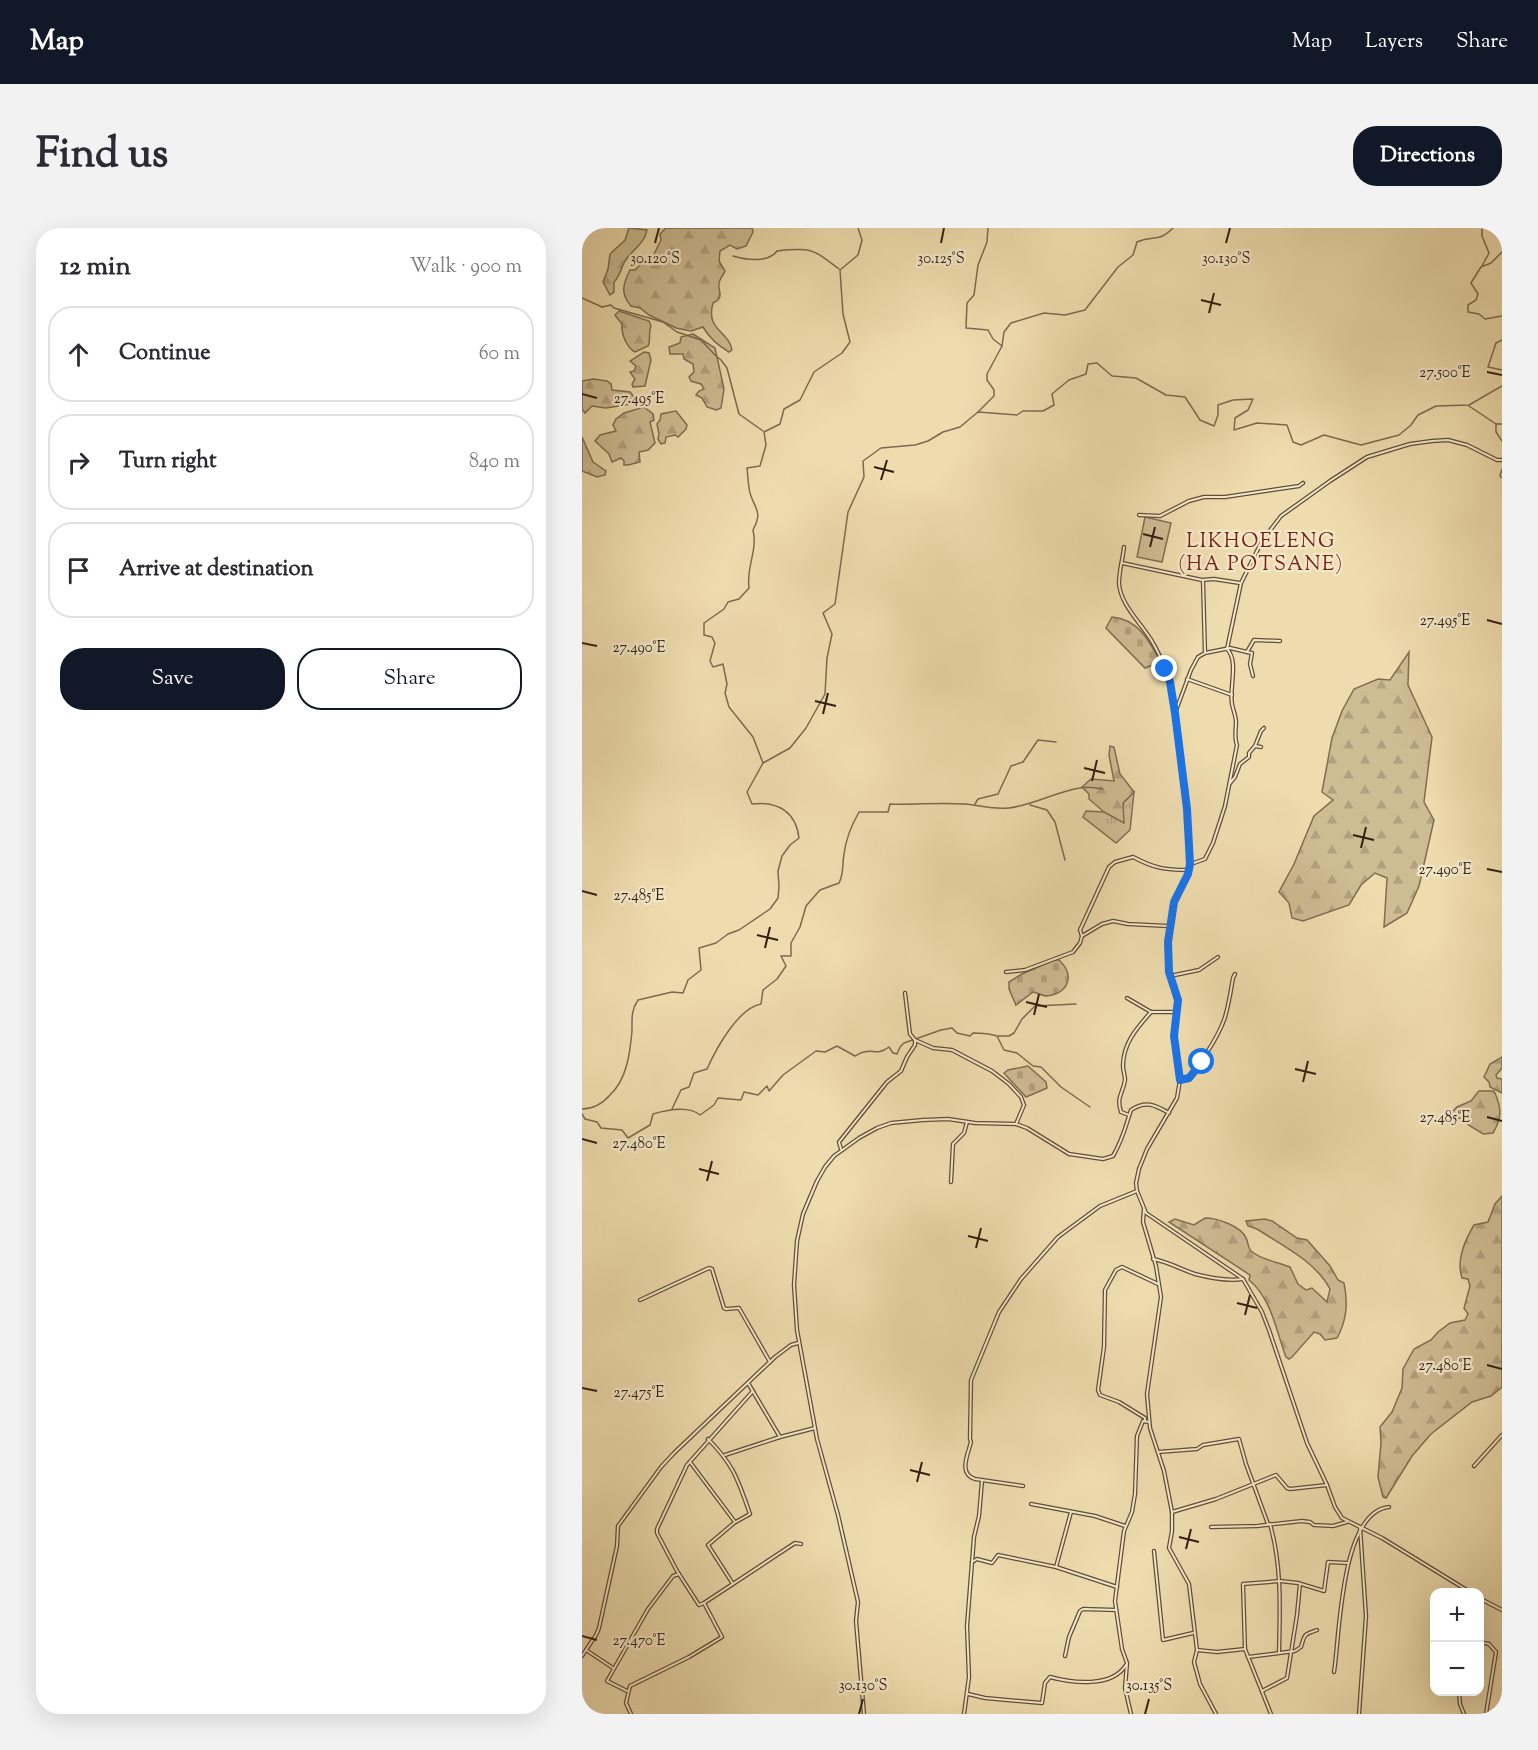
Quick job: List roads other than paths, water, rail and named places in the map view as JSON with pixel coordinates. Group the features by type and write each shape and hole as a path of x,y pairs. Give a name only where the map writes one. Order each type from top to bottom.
{"street":[{"path":"1190,864 1204,859 1209,851 1221,820 1237,746 1231,659 1227,649 1241,583 1262,541 1281,516 1367,457 1410,444 1448,440 1467,445 1497,460 1502,460"},
{"path":"1139,515 1160,516 1189,501 1204,497 1225,497 1299,486 1304,483"},
{"path":"1124,547 1119,584 1122,594 1134,617 1153,643 1170,682 1187,809 1190,864 1190,870 1174,902 1168,942 1170,976 1178,1000 1174,1036 1180,1080 1177,1098 1147,1149 1136,1184 1144,1209 1143,1222 1154,1259 1161,1297 1147,1394 1147,1421 1158,1452 1172,1512 1169,1548 1189,1584 1197,1650 1194,1662 1196,1671 1200,1684 1216,1714"},
{"path":"1122,563 1203,580 1214,579 1241,583"},
{"path":"1203,580 1205,653"},
{"path":"1247,652 1254,640 1280,641"},
{"path":"1175,713 1194,663 1205,653 1227,649 1252,653 1250,664 1253,675"},
{"path":"1187,679 1232,695"},
{"path":"1230,783 1240,764 1249,757 1249,753 1264,728"},
{"path":"1255,746 1261,747"},
{"path":"1006,972 1025,970 1073,952 1080,943 1082,936 1080,930 1085,919 1114,862 1133,857 1157,868 1190,870"},
{"path":"1082,936 1102,924 1113,921 1170,927"},
{"path":"1170,976 1199,970 1218,957"},
{"path":"1180,1080 1189,1078 1197,1071 1221,1032 1230,1004 1235,974"},
{"path":"905,993 910,1034 915,1040 933,1048 952,1050 963,1055 992,1071 1009,1084 1021,1097 1024,1105 1016,1124"},
{"path":"1127,998 1151,1012"},
{"path":"1129,1115 1121,1112 1118,1100 1125,1081 1123,1068 1125,1053 1132,1032 1151,1012 1176,1012"},
{"path":"841,1149 839,1142 887,1082 901,1071 915,1045 915,1040"},
{"path":"864,1714 856,1630 858,1602 815,1428 799,1343 794,1285 799,1228 803,1214 825,1167 841,1149 877,1128 891,1123 948,1119 1016,1124 1027,1128 1069,1154 1103,1159 1113,1155 1125,1136 1131,1110 1143,1104 1153,1104 1169,1113"},
{"path":"951,1182 953,1144 964,1133 967,1122"},
{"path":"1023,1486 969,1477 965,1470 971,1442 969,1402 971,1380 999,1312 1021,1279 1058,1237 1100,1206 1137,1191"},
{"path":"1144,1209 1174,1233 1243,1279 1262,1312 1307,1443 1342,1518 1382,1538 1463,1588"},
{"path":"1154,1259 1168,1262 1193,1273 1231,1280 1243,1279"},
{"path":"1147,1421 1119,1402 1100,1395 1098,1390 1104,1347 1105,1290 1116,1270 1122,1266 1158,1284"},
{"path":"640,1300 709,1268 712,1269 724,1308 739,1308 770,1362"},
{"path":"582,1656 596,1635 601,1619 617,1546 618,1526 661,1467 770,1362 791,1345 799,1343"},
{"path":"748,1383 780,1437"},
{"path":"753,1390 689,1462 669,1500 657,1533 699,1605 795,1543 801,1544"},
{"path":"1131,1714 1125,1688 1127,1663 1122,1649 1116,1610 1117,1587 1125,1526 1132,1512 1135,1494 1137,1436 1143,1421 1147,1421"},
{"path":"725,1455 815,1428"},
{"path":"1474,1466 1502,1435"},
{"path":"708,1439 725,1455 733,1468 750,1514 735,1522 708,1545 733,1584"},
{"path":"1158,1452 1197,1449 1203,1445 1239,1439 1277,1550 1280,1581 1279,1652"},
{"path":"689,1462 735,1522"},
{"path":"1172,1512 1216,1499 1276,1475 1290,1489 1327,1485"},
{"path":"964,1714 968,1694 967,1626 982,1480"},
{"path":"1031,1504 1065,1512 1071,1511 1125,1526"},
{"path":"1334,1672 1341,1603 1348,1563 1360,1527 1378,1509 1389,1507"},
{"path":"1056,1567 1071,1511"},
{"path":"1211,1527 1302,1521 1314,1525 1333,1526 1347,1521"},
{"path":"1359,1714 1366,1616 1360,1527"},
{"path":"1154,1551 1163,1640 1194,1633"},
{"path":"972,1562 977,1559 992,1563 998,1555 1056,1567 1117,1587"},
{"path":"1271,1714 1245,1649 1243,1584 1280,1581 1324,1591 1328,1562 1348,1563"},
{"path":"627,1691 607,1681 648,1609 673,1576 679,1574"},
{"path":"1262,1691 1287,1678 1300,1584"},
{"path":"1484,1601 1502,1610"},
{"path":"631,1714 626,1702 630,1686 689,1657 722,1636 704,1603"},
{"path":"1065,1656 1069,1637 1080,1611 1083,1609 1116,1610"},
{"path":"1248,1657 1291,1651 1301,1647 1302,1640 1307,1634 1317,1630"},
{"path":"1484,1643 1489,1644 1496,1652 1486,1714"},
{"path":"1197,1650 1217,1652 1245,1649"},
{"path":"586,1650 613,1668"},
{"path":"968,1694 985,1698 1042,1703 1045,1683 1050,1677 1065,1681 1100,1680 1116,1676 1127,1663"},
{"path":"1459,1696 1464,1714"}],"waterway":[{"path":"582,1109 601,1103 616,1089 624,1074 629,1057 632,1015 638,1000 672,992 683,993 688,980 701,970 699,948 716,943 770,909 778,898 778,871 782,856 799,838 794,821 784,810 770,804 752,804 747,792 763,763 753,737 729,707 725,693 727,684 723,664 713,667 710,661 715,643 712,637 704,635 704,623 724,609 728,602 739,599 749,588 754,545 753,530 758,514 750,493 747,468 760,466 766,445 764,432 780,424 784,409 800,400 814,372 842,353 850,342 843,314 840,270 858,255 862,240 858,228"},
{"path":"988,228 987,242 978,265 974,295 967,303 966,328 988,330 993,339 1002,346"},
{"path":"978,412 994,396 994,390 987,380 987,374 1002,346 1004,332 1011,323 1044,313 1065,315 1085,310 1118,267 1133,255 1137,242 1163,236 1173,228"},
{"path":"1482,228 1482,236 1489,253 1482,266"},
{"path":"733,256 756,260 773,255 777,251 797,249 817,253 839,269"},
{"path":"1502,252 1491,263 1481,267 1471,283 1478,294 1476,300 1468,305 1468,312 1479,314 1485,319 1502,316"},
{"path":"582,298 602,307 611,305 614,308 663,322 677,332 701,340 727,368 739,414 763,431"},
{"path":"1502,340 1496,343 1488,367 1502,370"},
{"path":"763,763 790,748 806,728 825,694 827,658 832,634 823,613 835,604 848,512 864,477 863,461 881,448 915,445 928,441 943,432 960,427 978,412 1017,415 1023,411 1043,411 1054,405 1052,394 1069,380 1086,374 1088,364 1097,363 1112,376 1136,378 1166,395 1185,397 1200,420 1214,426 1218,415 1218,405 1233,400 1253,399 1248,410 1235,418 1234,430 1257,423 1287,425 1293,442 1301,445 1324,435 1361,445 1399,435 1411,425 1418,415 1436,406 1469,405 1502,386"},
{"path":"1469,406 1496,424 1502,424"},
{"path":"1496,424 1496,432 1502,441"},
{"path":"1502,469 1500,476 1502,478"},
{"path":"975,804 978,799 998,794 1011,766 1023,762 1038,740 1056,742"},
{"path":"672,1109 681,1090 689,1087 694,1073 707,1069 736,1021 752,1007 761,1004 763,990 777,979 786,966 781,956 791,956 791,943 800,927 806,906 820,890 839,883 848,837 859,812 888,812 890,804 955,803 1009,808 1083,787 1103,789"},
{"path":"1030,805 1047,810 1055,822 1065,860"},
{"path":"998,1036 1009,1036 1014,1033 1022,1019 1035,1006 1076,1004"},
{"path":"582,1114 585,1119 597,1122 601,1128 622,1130 628,1138 650,1125 653,1114 684,1109 700,1115 714,1105 718,1098 741,1100 744,1092 758,1095 767,1086 769,1091 783,1075 816,1051 825,1052 837,1046 855,1056 867,1051 878,1052 889,1047 893,1053 897,1054 904,1043 952,1028 957,1033 970,1036 973,1033 997,1036 1004,1050 1017,1053 1033,1066 1041,1067 1061,1087 1090,1107"}],"district":[{"name":"LIKHOELENG (HA POTSANE)","path":"1261,554"}]}
